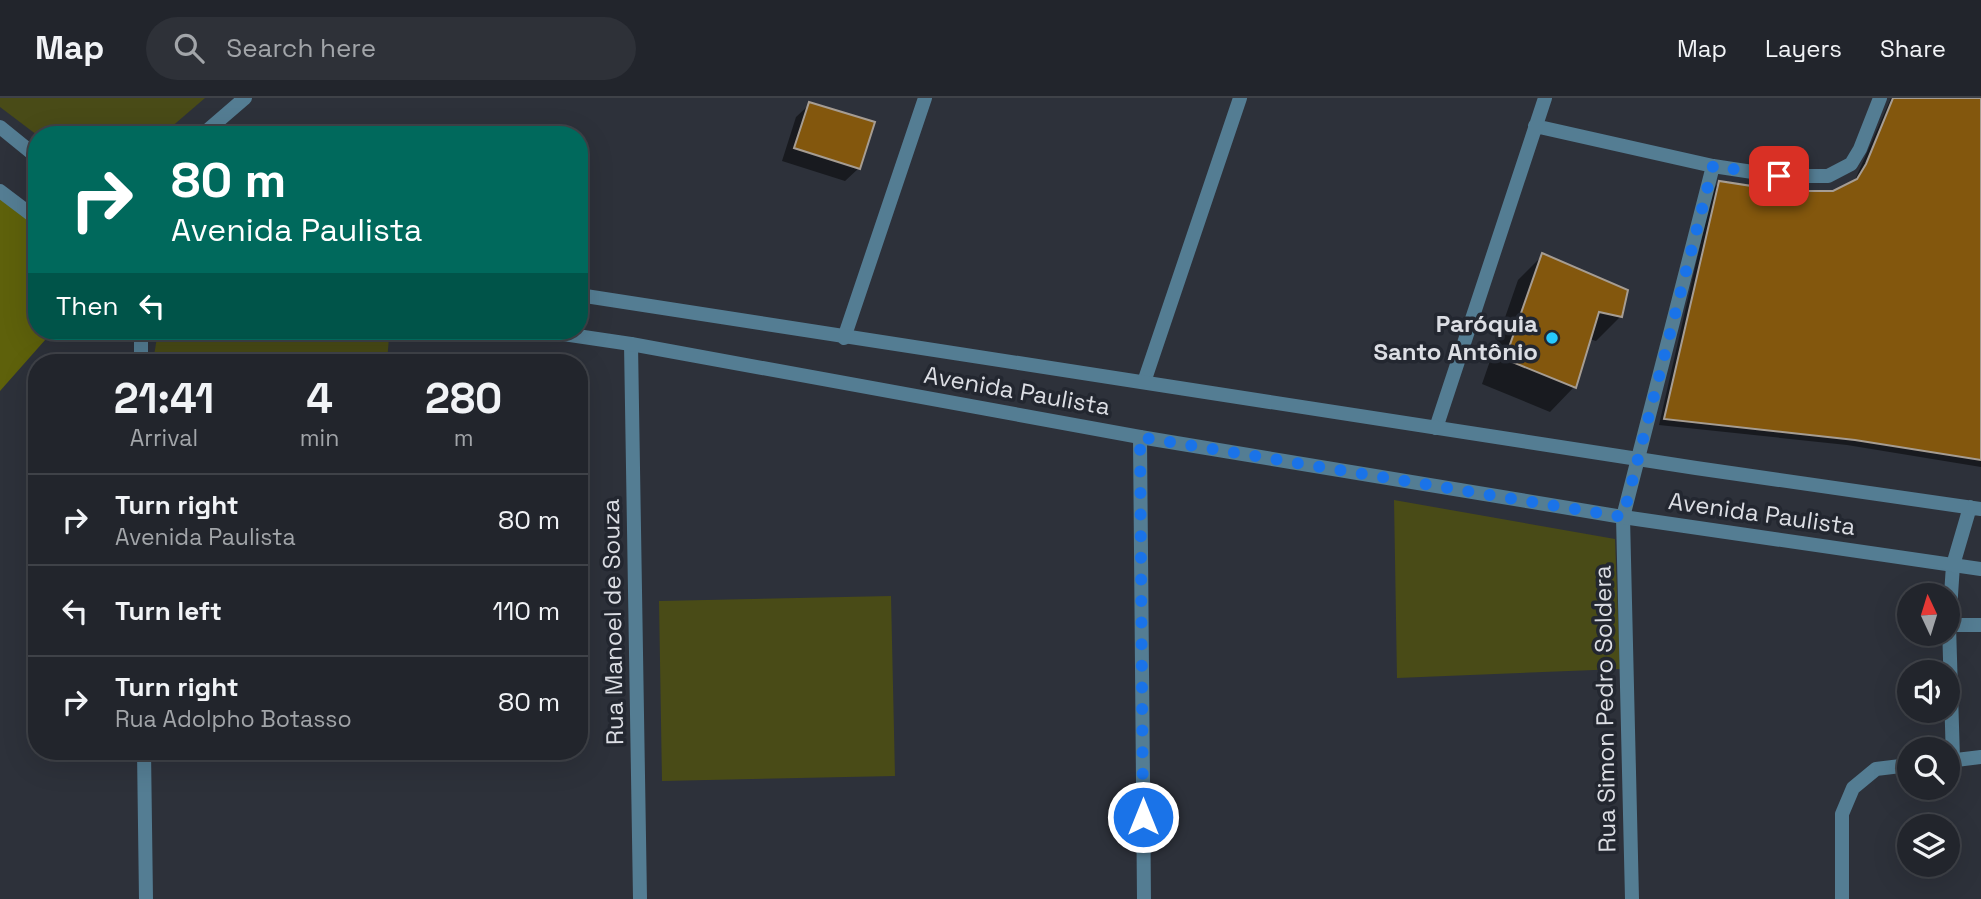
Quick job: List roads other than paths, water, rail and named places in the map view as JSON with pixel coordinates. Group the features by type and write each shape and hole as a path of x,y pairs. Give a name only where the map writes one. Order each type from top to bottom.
{"street":[{"path":"212,126 245,98"},
{"path":"844,338 925,98"},
{"path":"1144,382 1240,98"},
{"path":"1436,428 1545,98"},
{"path":"1535,126 1713,166 1779,176 1828,176 1851,164 1860,149 1880,98"},
{"path":"0,127 28,150"},
{"name":"Rua Simon Pedro Soldera","path":"1632,899 1623,517 1713,166"},
{"path":"0,191 28,212"},
{"name":"Avenida Paulista","path":"588,296 844,338 1975,508"},
{"name":"Avenida Paulista","path":"588,338 1140,437 1623,517 1981,569"},
{"name":"Rua Manoel de Souza","path":"631,344 640,899"},
{"path":"1140,437 1144,899"},
{"path":"1952,583 1953,565 1975,508"},
{"path":"1960,625 1981,625"},
{"path":"1949,646 1950,737"},
{"path":"1960,760 1981,758"},
{"path":"144,760 146,899"},
{"path":"1842,899 1842,814 1853,788 1876,769 1897,766"}],"place":[{"name":"Paróquia Santo Antônio","path":"1552,338"}]}
